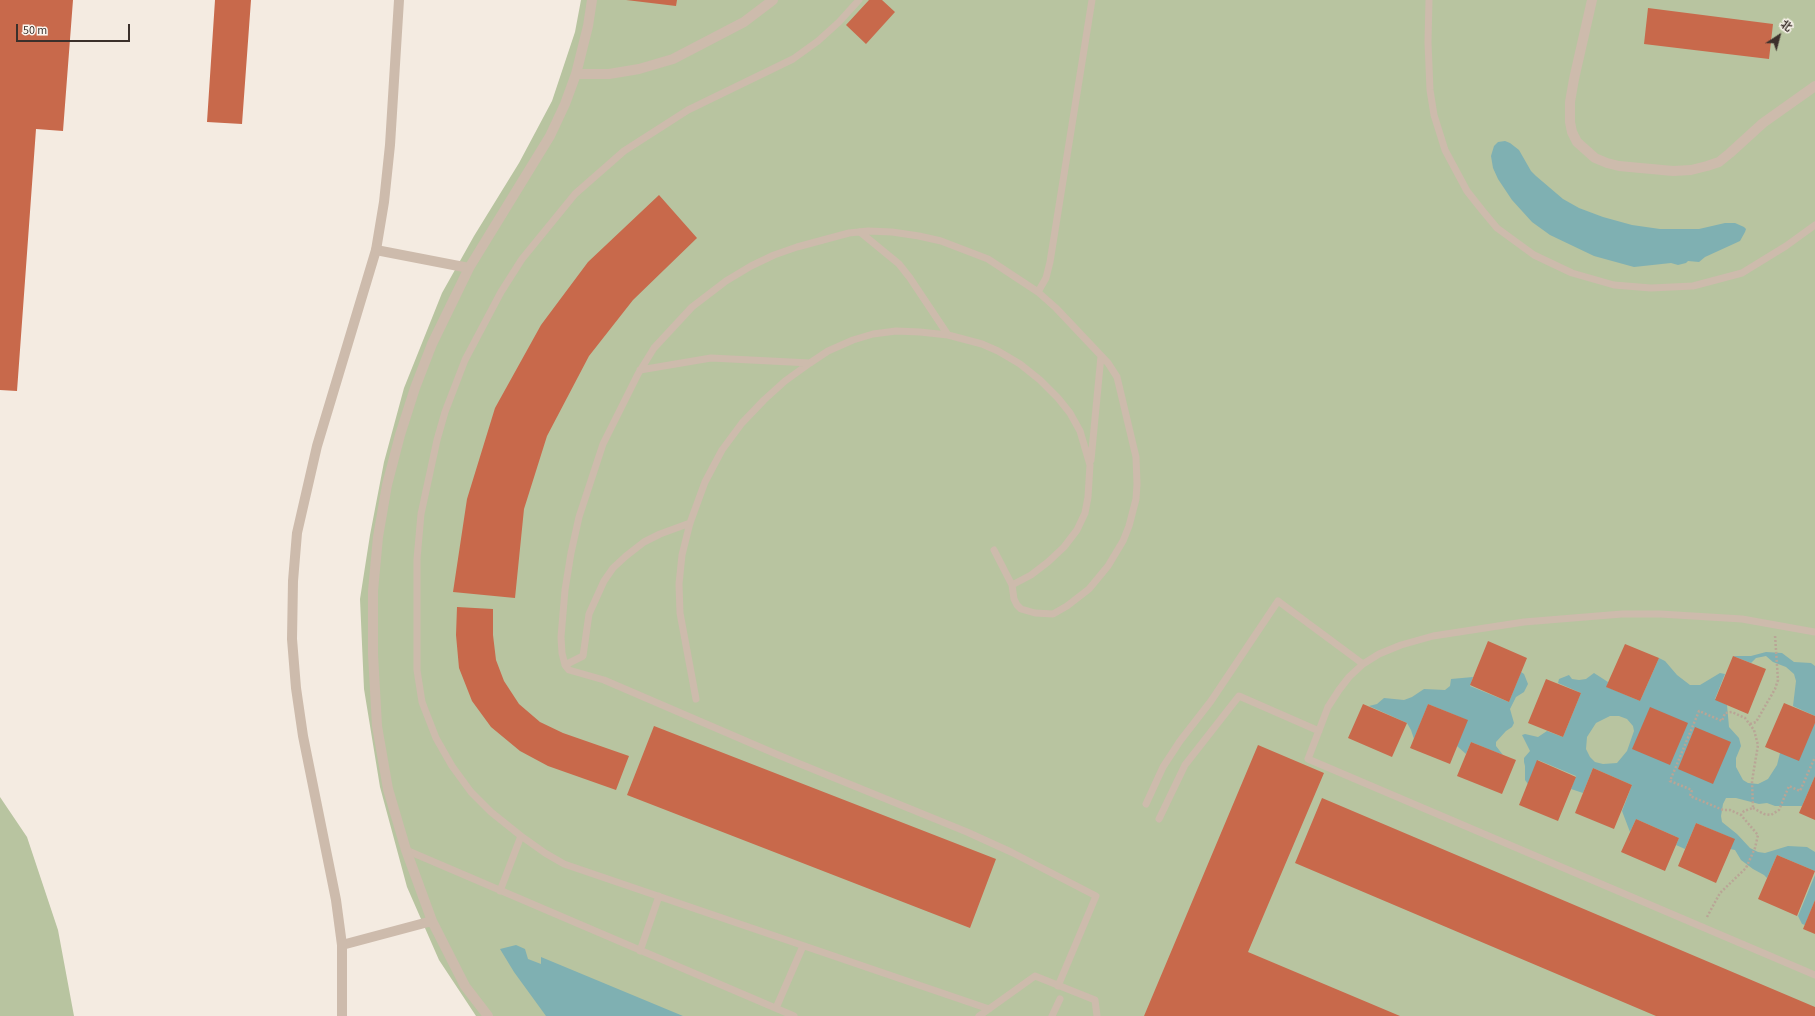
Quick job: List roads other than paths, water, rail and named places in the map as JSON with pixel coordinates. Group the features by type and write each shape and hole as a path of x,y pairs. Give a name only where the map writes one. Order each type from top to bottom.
{"street":[{"path":"342,1016 342,945 336,900 303,736 296,688 292,639 293,581 298,534 316,446 376,250 384,202 390,145 399,0"},
{"path":"488,1016 465,986 432,921 406,850 388,790 377,726 373,654 373,591 378,537 386,485 415,388 435,338 469,268 550,136 565,104 576,74 588,26 592,0"},
{"path":"576,74 610,74 639,69 673,59 744,22 773,0"},
{"path":"1592,0 1574,79 1570,102 1570,122 1577,142 1596,158 1607,163 1620,166 1673,171 1691,170 1719,162 1763,123 1815,86"},
{"path":"376,250 469,268"},
{"path":"342,945 432,921"}],"lane":[{"path":"860,0 839,22 818,40 793,58 688,110 646,135 602,169 555,217 522,259 501,292 465,360 445,412 437,440 421,514 417,559 417,670 422,702 436,738 452,766 471,792 486,807 521,836 564,864 989,1009"},
{"path":"1038,292 1046,278 1050,262 1092,0"},
{"path":"1429,0 1428,42 1430,90 1434,115 1445,150 1467,191 1497,228 1534,255 1572,273 1614,285 1651,288 1687,287 1713,282 1742,273 1786,246 1815,225"},
{"path":"860,232 899,264 948,335"},
{"path":"994,550 1012,585 1014,599 1021,609 1035,613 1053,614 1057,612 1089,589 1108,566 1123,541 1136,499 1136,457 1117,377 1101,356 1056,308 1038,292 988,259 948,243 892,232 848,233 818,240 774,255 726,281 692,307 677,321 654,348 640,370 604,444 579,517 565,590 561,637 562,653 565,665 569,670 604,680 783,757 974,835 1011,852 1096,896 1058,986"},
{"path":"696,699 680,606 679,584 682,555 690,523 705,482 722,450 742,423 764,400 810,362 828,351 853,340 873,334 896,331 948,335 982,344 998,351 1020,364 1040,380 1058,398 1070,413 1080,432 1090,465"},
{"path":"1012,585 1031,575 1064,547 1077,530 1085,514 1088,497 1101,356"},
{"path":"640,370 711,358 810,362"},
{"path":"565,665 583,656 589,614 604,581 614,568 626,556 644,542 660,534 690,523"},
{"path":"1146,804 1163,767 1180,741 1215,695 1278,601 1363,664"},
{"path":"1815,632 1742,619 1707,616 1629,614 1571,617 1524,622 1433,636 1401,645 1379,654 1363,664 1338,690 1328,707 1308,759 1701,927 1815,974"},
{"path":"1159,819 1185,765 1239,696 1319,731"},
{"path":"500,891 521,836"},
{"path":"406,850 794,1016"},
{"path":"640,951 659,896"},
{"path":"776,1008 803,946"},
{"path":"979,1016 1035,976 1095,1000 1097,1016"},
{"path":"1052,1016 1060,999"}],"water":[{"path":"1505,141 1519,150 1531,171 1536,176 1563,199 1579,208 1603,217 1632,225 1660,229 1699,229 1725,223 1735,223 1744,227 1746,229 1745,232 1740,241 1705,257 1699,262 1688,261 1678,265 1671,263 1634,267 1594,256 1550,235 1532,222 1512,200 1498,179 1493,168 1491,156 1494,146 1498,142"},
{"path":"1766,652 1782,653 1794,662 1811,663 1815,666 1815,716 1793,706 1796,681 1794,674 1786,667 1773,662 1766,656 1756,658 1751,663 1733,656 1751,656"},
{"path":"1659,658 1665,661 1677,675 1690,685 1700,685 1720,673 1725,674 1715,699 1727,705 1729,727 1739,738 1741,746 1736,758 1736,767 1743,780 1748,783 1758,784 1768,779 1777,765 1780,753 1815,723 1815,776 1802,806 1775,806 1767,803 1759,804 1736,798 1726,798 1723,804 1721,816 1722,822 1737,834 1750,848 1758,852 1765,853 1788,846 1807,847 1815,852 1815,871 1777,855 1767,878 1741,860 1735,850 1730,849 1734,839 1696,823 1685,849 1676,845 1679,838 1636,819 1630,832 1622,811 1632,785 1593,768 1583,793 1571,789 1576,776 1538,760 1528,784 1525,780 1524,758 1530,751 1522,735 1525,734 1538,737 1547,731 1563,737 1581,693 1558,683 1559,679 1569,675 1572,679 1586,679 1594,673 1608,682 1607,687 1640,701","holes":["1610,716 1619,716 1627,719 1633,726 1634,731 1627,751 1617,763 1603,764 1595,762 1590,757 1586,749 1587,737 1596,723"]},
{"path":"1521,672 1524,674 1528,684 1524,692 1516,697 1510,709 1514,723 1512,727 1496,742 1496,746 1503,755 1471,742 1466,754 1457,746 1467,720 1428,704 1414,739 1407,723 1369,706 1377,704 1384,698 1404,700 1412,697 1424,689 1445,690 1450,686 1451,679 1473,677 1470,686 1509,702"},
{"path":"1815,875 1815,900 1805,925 1802,924 1798,916"},
{"path":"516,945 525,949 528,959 541,964 541,957 683,1016 546,1016 514,972 500,949"}]}
